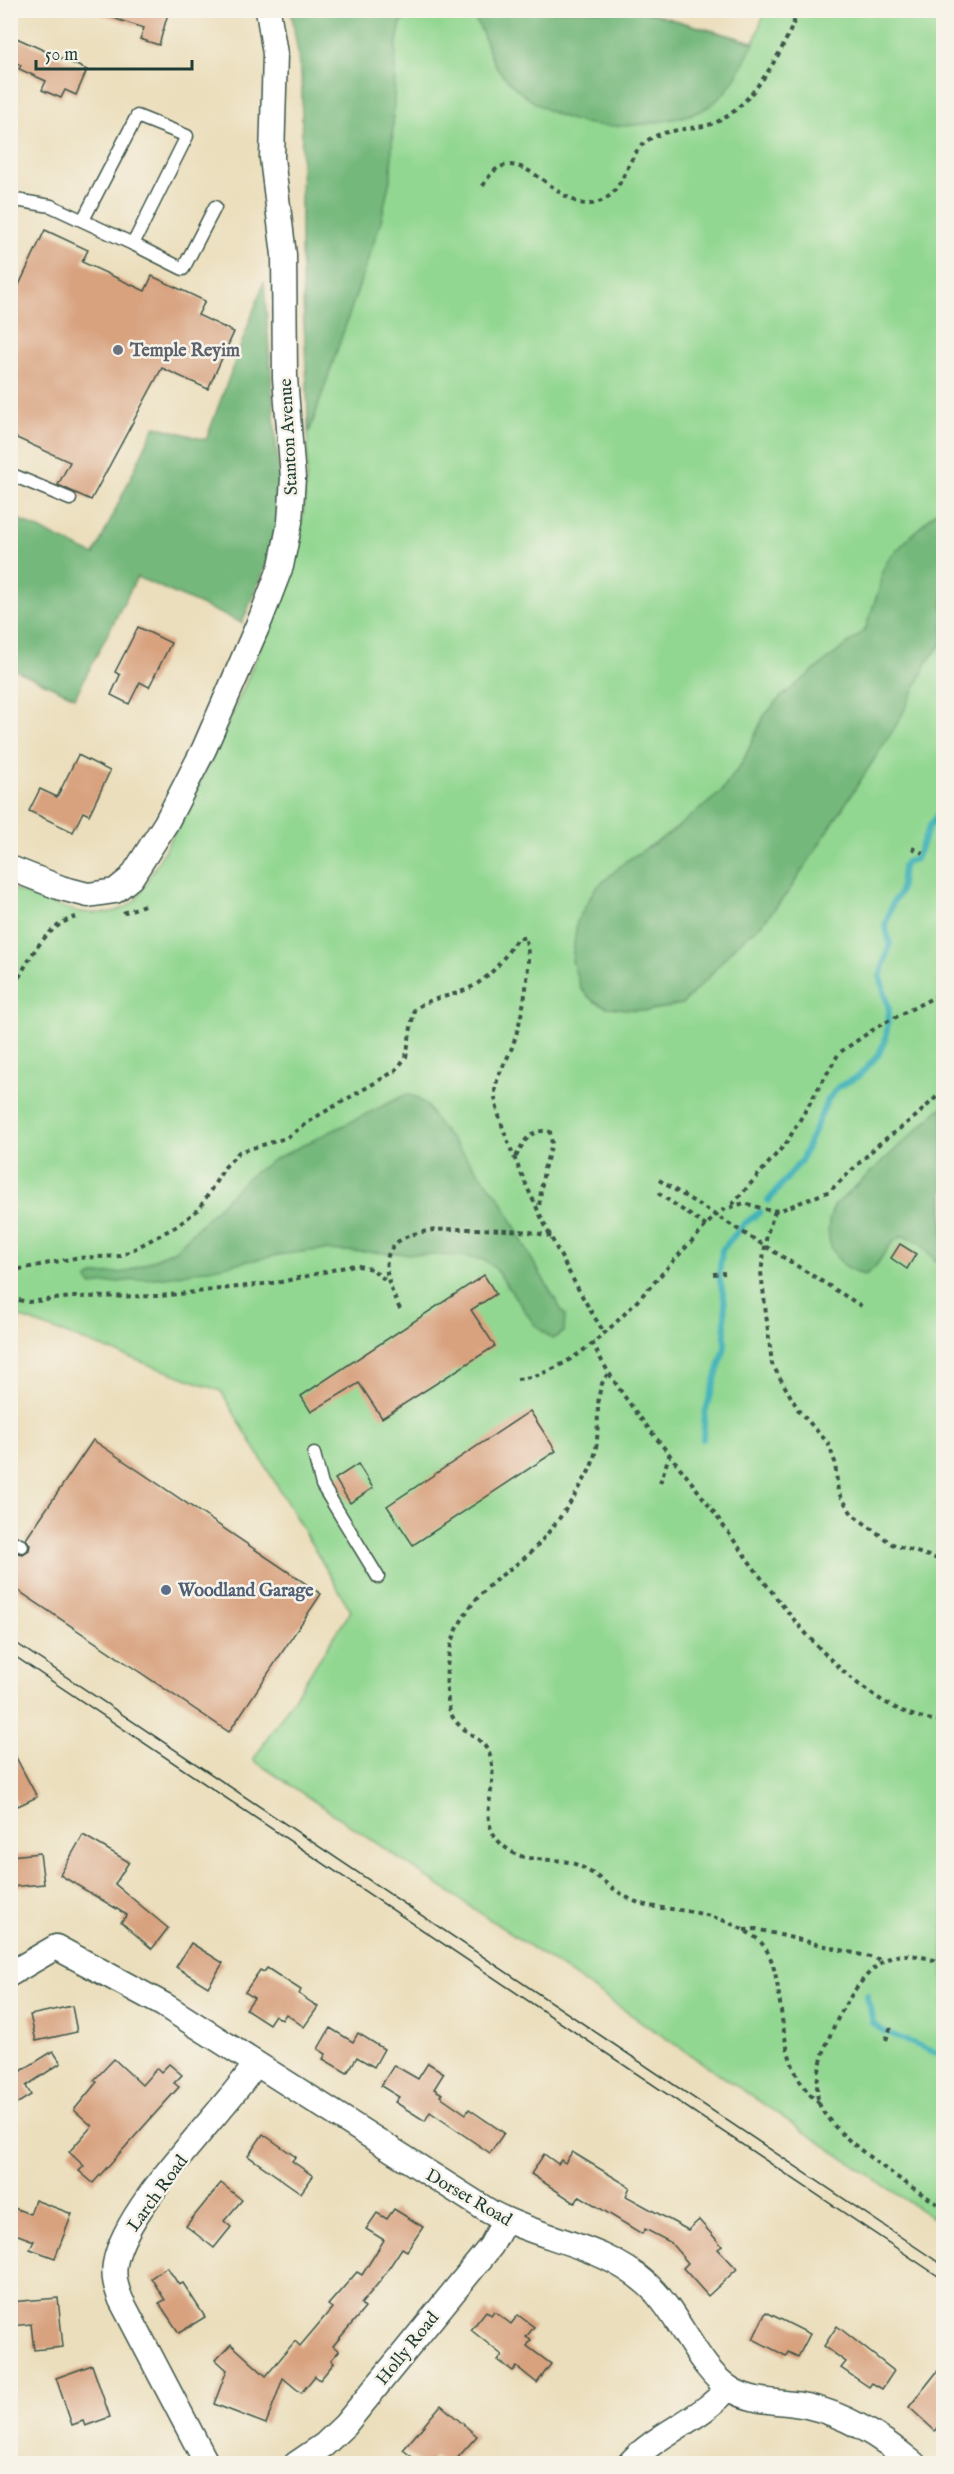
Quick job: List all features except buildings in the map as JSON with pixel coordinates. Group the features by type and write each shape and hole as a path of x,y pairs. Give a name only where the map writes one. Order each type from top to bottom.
{"street":[{"name":"Stanton Avenue","path":"10,868 72,892 88,895 115,891 131,878 166,823 204,749 281,566 290,522 293,478 285,378 284,255 272,158 275,54 268,10"},
{"name":"Dorset Road","path":"10,1974 56,1947 164,2005 255,2065 505,2220 588,2249 634,2273 658,2295 710,2370 729,2388 753,2398 803,2405 840,2416 874,2434 914,2463"},
{"name":"Larch Road","path":"207,2463 121,2300 114,2280 114,2270 118,2252 140,2210 255,2065"},
{"name":"Holly Road","path":"296,2463 324,2445 345,2424 491,2246 505,2220"},
{"path":"629,2463 661,2436 715,2402 729,2388"}],"lane":[{"path":"83,220 137,116 187,136 133,244"},
{"path":"10,199 51,206 183,268 215,207"},
{"path":"10,474 70,499"},
{"path":"314,1454 322,1485 378,1577"}],"path":[{"path":"483,186 488,176 497,170 515,166 535,173 580,203 599,202 619,187 641,145 662,134 708,125 734,111 779,55 798,10"},
{"path":"912,848 923,853"},
{"path":"115,914 147,904"},
{"path":"10,993 47,935 69,920 86,916"},
{"path":"10,1271 75,1258 121,1256 177,1226 199,1209 225,1167 238,1152 286,1138 316,1117 395,1071 406,1057 414,1010 420,1004 467,990 485,981 521,937 527,940 528,955 519,1026 499,1074 495,1094 497,1113 515,1158 585,1304 605,1332"},
{"path":"517,1378 532,1377 570,1359 605,1332 718,1214 732,1205 787,1142 839,1053 878,1027 944,992"},
{"path":"732,1205 744,1203 776,1211 793,1208 830,1191 880,1143 915,1117 944,1090"},
{"path":"515,1158 529,1136 540,1131 550,1132 552,1144 544,1169 539,1208"},
{"path":"659,1180 863,1306"},
{"path":"658,1193 706,1226"},
{"path":"776,1211 767,1233 761,1272 772,1364 799,1411 828,1443 835,1462 838,1492 852,1514 892,1544 944,1561"},
{"path":"400,1309 385,1268 388,1254 395,1244 407,1235 428,1229 524,1230 552,1237"},
{"path":"10,1298 28,1302 72,1297 161,1296 281,1282 354,1265 372,1269 389,1283"},
{"path":"713,1274 725,1273"},
{"path":"592,1342 608,1374 669,1456 691,1481 783,1605 838,1666 863,1689 891,1706 922,1718 944,1721"},
{"path":"608,1374 599,1389 597,1452 575,1495 536,1547 481,1594 452,1638 445,1669 451,1717 461,1729 483,1742 489,1751 492,1766 487,1806 489,1821 495,1834 509,1850 523,1857 573,1863 631,1900 667,1910 698,1913 743,1930 766,1947 772,1959 788,2051 802,2086 819,2103 835,2125 857,2146 944,2208"},
{"path":"660,1483 669,1456"},
{"path":"743,1930 756,1929 771,1932 882,1962"},
{"path":"819,2103 818,2087 823,2052 831,2031 863,1979 882,1962 898,1955 910,1955 944,1964"},
{"path":"886,2040 892,2024"}],"green space":[{"path":"291,11 642,11 754,42 765,11 943,11 943,2225 253,1760 351,1611 221,1391 11,1314 10,888 57,906 91,913 107,913 122,909 136,900 186,811 230,720 279,600 298,539 305,498 308,402 301,242 302,97 297,39"},
{"path":"291,11 423,11 411,13 401,23 396,47 391,175 381,221 309,433 301,243 302,78"},
{"path":"453,11 642,11 754,43 729,88 701,111 637,125 599,125 563,117 546,109 513,86 497,67 475,20 469,15"},
{"path":"264,282 280,494 277,539 242,623 137,577 75,697 11,668 11,516 94,555 155,426 206,440"},
{"path":"943,504 943,642 928,661 899,721 789,891 763,923 734,947 682,1004 647,1011 607,1007 593,1001 581,989 572,961 577,921 595,889 626,861 669,834 720,793 742,763 764,716 782,696 865,630 879,589 882,571 890,557"},
{"path":"407,1094 416,1097 427,1106 436,1121 500,1198 532,1260 565,1316 564,1332 552,1339 534,1324 495,1268 484,1260 461,1256 319,1250 284,1254 173,1276 91,1285 87,1280 94,1275 126,1272 175,1250 248,1177 273,1160"},
{"path":"943,1106 943,1266 940,1266 921,1244 903,1236 891,1245 870,1272 864,1275 853,1270 837,1257 829,1238 830,1217 834,1206"}],"waterway":[{"path":"768,1201 801,1161 827,1101 838,1087 859,1076 879,1054 886,1038 889,1010 880,976 890,944 885,925 893,902 900,893 903,867 906,862 916,859 929,827 944,805"},
{"path":"703,1439 705,1413 725,1347 725,1302 719,1276 722,1250 744,1224 760,1212"},
{"path":"867,1995 873,2023 883,2031 944,2056"}],"tram line":[{"path":"10,1639 944,2266"},
{"path":"10,1653 944,2280"}],"place":[{"name":"Temple Reyim","path":"118,350"},
{"name":"Woodland Garage","path":"166,1590"}]}
